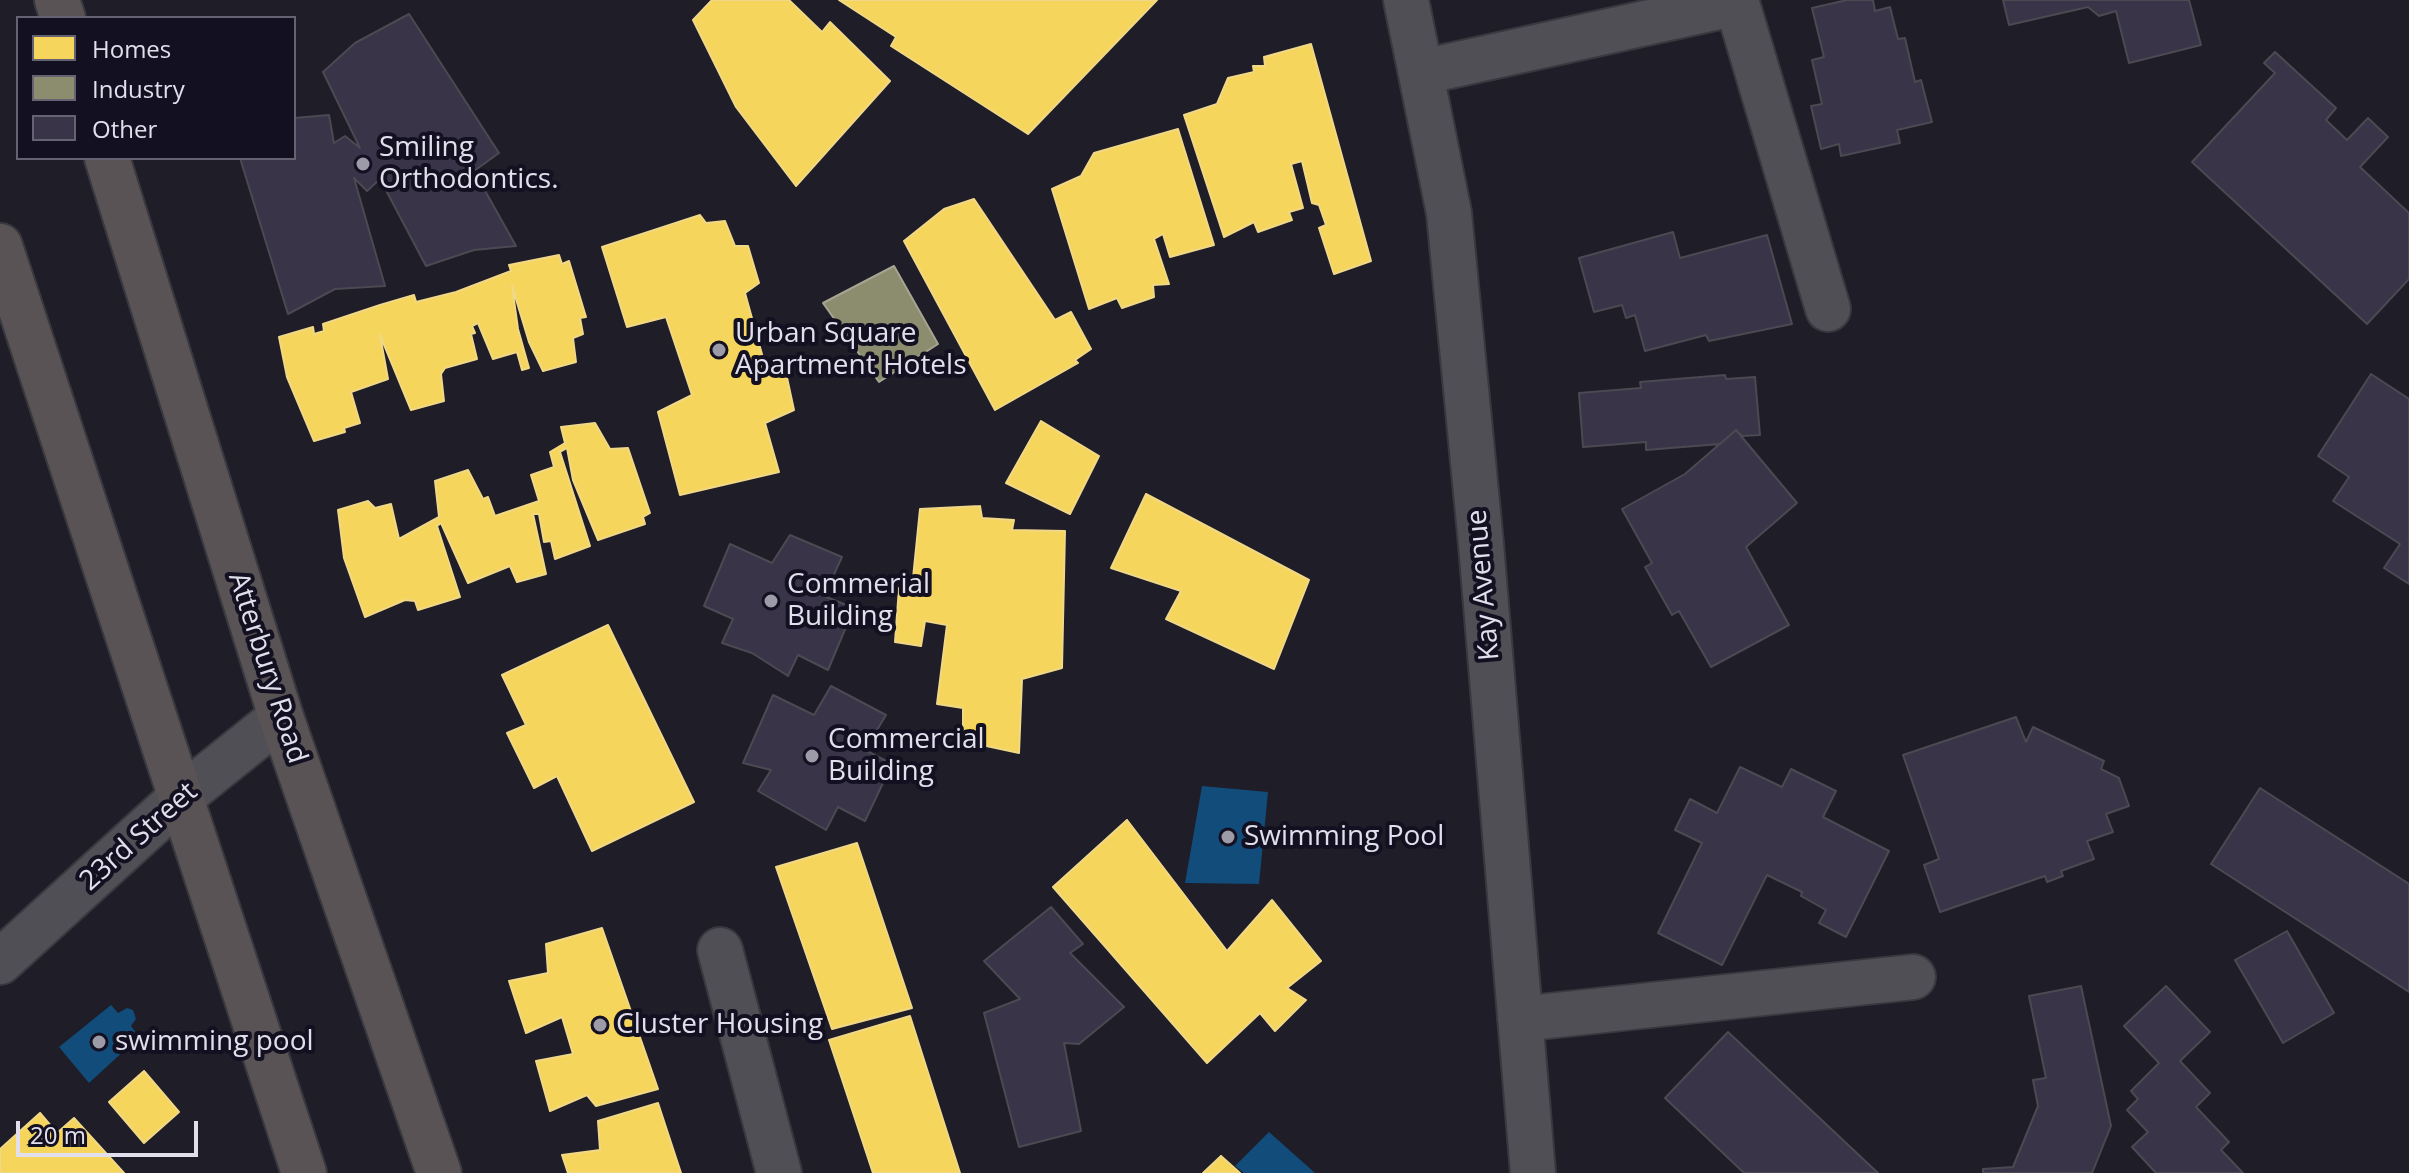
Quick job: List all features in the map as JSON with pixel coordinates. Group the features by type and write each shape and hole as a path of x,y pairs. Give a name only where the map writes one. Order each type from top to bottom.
{"main road":[{"name":"Atterbury Road","path":"108,160 281,717 439,1173"},
{"path":"0,246 304,1173"}],"street":[{"name":"Kay Avenue","path":"1406,0 1449,213 1454,258 1533,1173"},
{"path":"1422,72 1736,1 1828,309"},
{"name":"23rd Street","path":"0,962 180,798 281,717"},
{"path":"720,950 779,1173"},
{"path":"1520,1019 1913,977"}],"water":[{"name":"Swimming Pool","path":"1202,786 1268,792 1259,884 1185,883"},
{"name":"swimming pool","path":"111,1005 118,1013 127,1008 133,1010 136,1019 131,1026 139,1037 89,1083 59,1047"},
{"path":"1269,1132 1315,1173 1244,1173 1235,1166"}],"building: Homes":[{"path":"712,0 789,0 822,32 830,22 890,81 796,186 736,107 693,20"},
{"path":"839,0 1157,0 1028,134 891,46 896,37"},
{"path":"1311,44 1371,261 1334,274 1319,228 1326,225 1319,205 1312,203 1302,161 1291,164 1303,208 1289,212 1292,220 1258,232 1254,222 1224,237 1184,115 1217,104 1228,78 1254,72 1253,66 1265,66 1264,57"},
{"path":"1178,129 1214,245 1170,257 1163,234 1154,239 1169,284 1153,285 1154,297 1122,308 1117,298 1089,309 1052,189 1081,176 1094,153"},
{"path":"974,199 1055,320 1071,312 1091,349 1075,360 1078,363 995,410 904,241 944,209"},
{"name":"Urban Square Apartment Hotels","path":"700,215 706,223 725,221 735,246 748,246 759,283 745,293 768,376 786,373 794,410 765,423 779,472 680,495 658,412 692,395 666,317 627,327 602,247"},
{"path":"559,255 562,264 569,261 586,317 580,318 583,334 573,338 576,362 543,371 529,342 512,286 518,329 529,368 522,370 517,352 493,359 478,323 472,326 475,333 471,334 477,359 445,368 441,374 444,401 411,410 380,335 388,379 351,392 360,423 344,428 345,432 314,441 287,377 279,337 313,327 314,334 324,331 323,324 380,305 414,295 416,302 456,292 511,271 509,265"},
{"path":"1041,421 1099,456 1070,514 1006,483"},
{"path":"595,423 610,449 628,448 650,513 643,517 645,524 598,540 573,480 567,448 560,452 590,546 555,559 551,541 544,542 539,514 533,514 546,574 517,582 510,566 468,583 441,523 437,526 460,597 418,610 415,601 405,600 365,617 344,558 338,510 368,501 375,508 391,504 399,539 439,517 435,481 468,470 483,499 488,497 495,516 539,501 531,475 554,467 550,452 565,443 561,427"},
{"path":"1146,494 1309,580 1274,669 1166,619 1181,591 1111,568"},
{"path":"980,506 982,518 1014,520 1012,530 1065,531 1062,668 1022,679 1019,753 963,741 963,708 937,704 947,625 925,621 921,646 895,642 899,588 912,588 920,509"},
{"path":"608,625 694,802 592,851 557,776 534,788 507,733 526,725 502,675"},
{"path":"1127,820 1227,951 1272,900 1321,961 1287,988 1306,1000 1275,1031 1260,1013 1207,1063 1053,887"},
{"name":"Cluster Housing","path":"857,843 912,1008 832,1029 776,867"},
{"name":"Cluster Housing","path":"602,928 658,1089 596,1106 587,1095 550,1111 536,1061 573,1054 562,1017 526,1033 509,981 548,973 546,944"},
{"name":"Cluster Housing","path":"910,1016 960,1173 873,1173 829,1040"},
{"path":"144,1071 179,1112 144,1143 109,1102"},
{"name":"Cluster Housing","path":"658,1103 681,1173 568,1173 562,1155 600,1150 598,1121"},
{"path":"40,1113 57,1133 74,1118 124,1173 0,1173 0,1149"},
{"path":"1221,1156 1240,1173 1203,1173"}],"building: Industry":[{"path":"894,266 938,344 879,382 823,303"}],"building: Other":[{"path":"1847,0 1873,0 1875,11 1890,7 1898,39 1905,38 1915,82 1921,80 1932,122 1897,130 1900,143 1841,156 1839,144 1821,149 1811,106 1822,104 1812,60 1824,57 1812,8"},
{"path":"2003,0 2189,0 2201,45 2129,63 2116,11 2099,16 2088,7 2009,25"},
{"name":"Smiling Orthodontics.","path":"409,14 499,153 474,171 516,246 474,250 426,266 380,179 367,191 354,178 385,286 335,289 288,314 241,160 296,160 296,118 329,115 334,143 345,136 360,148 323,72 355,43"},
{"path":"2275,52 2336,108 2326,120 2347,140 2368,118 2388,137 2360,167 2409,213 2409,279 2367,324 2192,162 2275,73 2264,63"},
{"path":"1673,232 1680,258 1767,235 1792,324 1709,341 1706,335 1645,351 1635,315 1626,318 1622,305 1594,312 1579,258"},
{"path":"2371,374 2409,399 2409,584 2384,568 2400,544 2333,501 2349,477 2318,456"},
{"path":"1725,375 1726,379 1755,377 1760,435 1742,436 1736,430 1720,444 1646,450 1646,442 1583,447 1579,393 1641,388 1640,382"},
{"path":"1736,430 1797,503 1746,547 1789,625 1711,667 1679,611 1672,615 1645,567 1652,563 1622,509 1685,474"},
{"name":"Commerial Building","path":"790,535 842,557 824,596 854,608 828,670 798,655 788,676 752,653 722,643 733,619 704,606 730,544 772,563"},
{"name":"Commercial Building","path":"831,686 886,715 865,750 892,764 865,821 838,807 826,830 758,791 771,770 743,763 773,695 814,715"},
{"path":"2016,717 2026,742 2033,727 2104,761 2101,769 2119,778 2129,806 2106,814 2113,832 2087,841 2094,859 2061,871 2063,876 2047,882 2045,876 1940,912 1924,865 1939,859 1903,755"},
{"path":"1740,767 1782,787 1791,769 1836,791 1823,817 1889,851 1846,937 1819,923 1826,910 1801,896 1802,892 1767,875 1722,965 1658,933 1702,843 1675,830 1690,799 1717,813"},
{"path":"2260,788 2409,884 2409,992 2211,864"},
{"path":"1051,907 1083,944 1070,953 1124,1007 1079,1044 1064,1043 1081,1131 1019,1147 984,1013 1020,999 984,961"},
{"path":"2287,931 2334,1013 2283,1043 2235,960"},
{"path":"2081,986 2111,1126 2092,1173 1983,1173 1983,1169 2013,1167 2038,1106 2033,1080 2046,1078 2029,996"},
{"path":"2166,986 2210,1032 2180,1061 2210,1093 2196,1107 2229,1142 2221,1150 2243,1173 2156,1173 2132,1147 2148,1132 2127,1110 2138,1099 2131,1091 2159,1063 2124,1026"},
{"path":"1728,1032 1878,1173 1744,1173 1665,1098"}],"place":[{"name":"Smiling Orthodontics.","path":"363,164"},
{"name":"Urban Square Apartment Hotels","path":"719,350"},
{"name":"Commerial Building","path":"771,601"},
{"name":"Commercial Building","path":"812,756"},
{"name":"Swimming Pool","path":"1228,837"},
{"name":"Cluster Housing","path":"600,1025"},
{"name":"swimming pool","path":"99,1042"}]}
